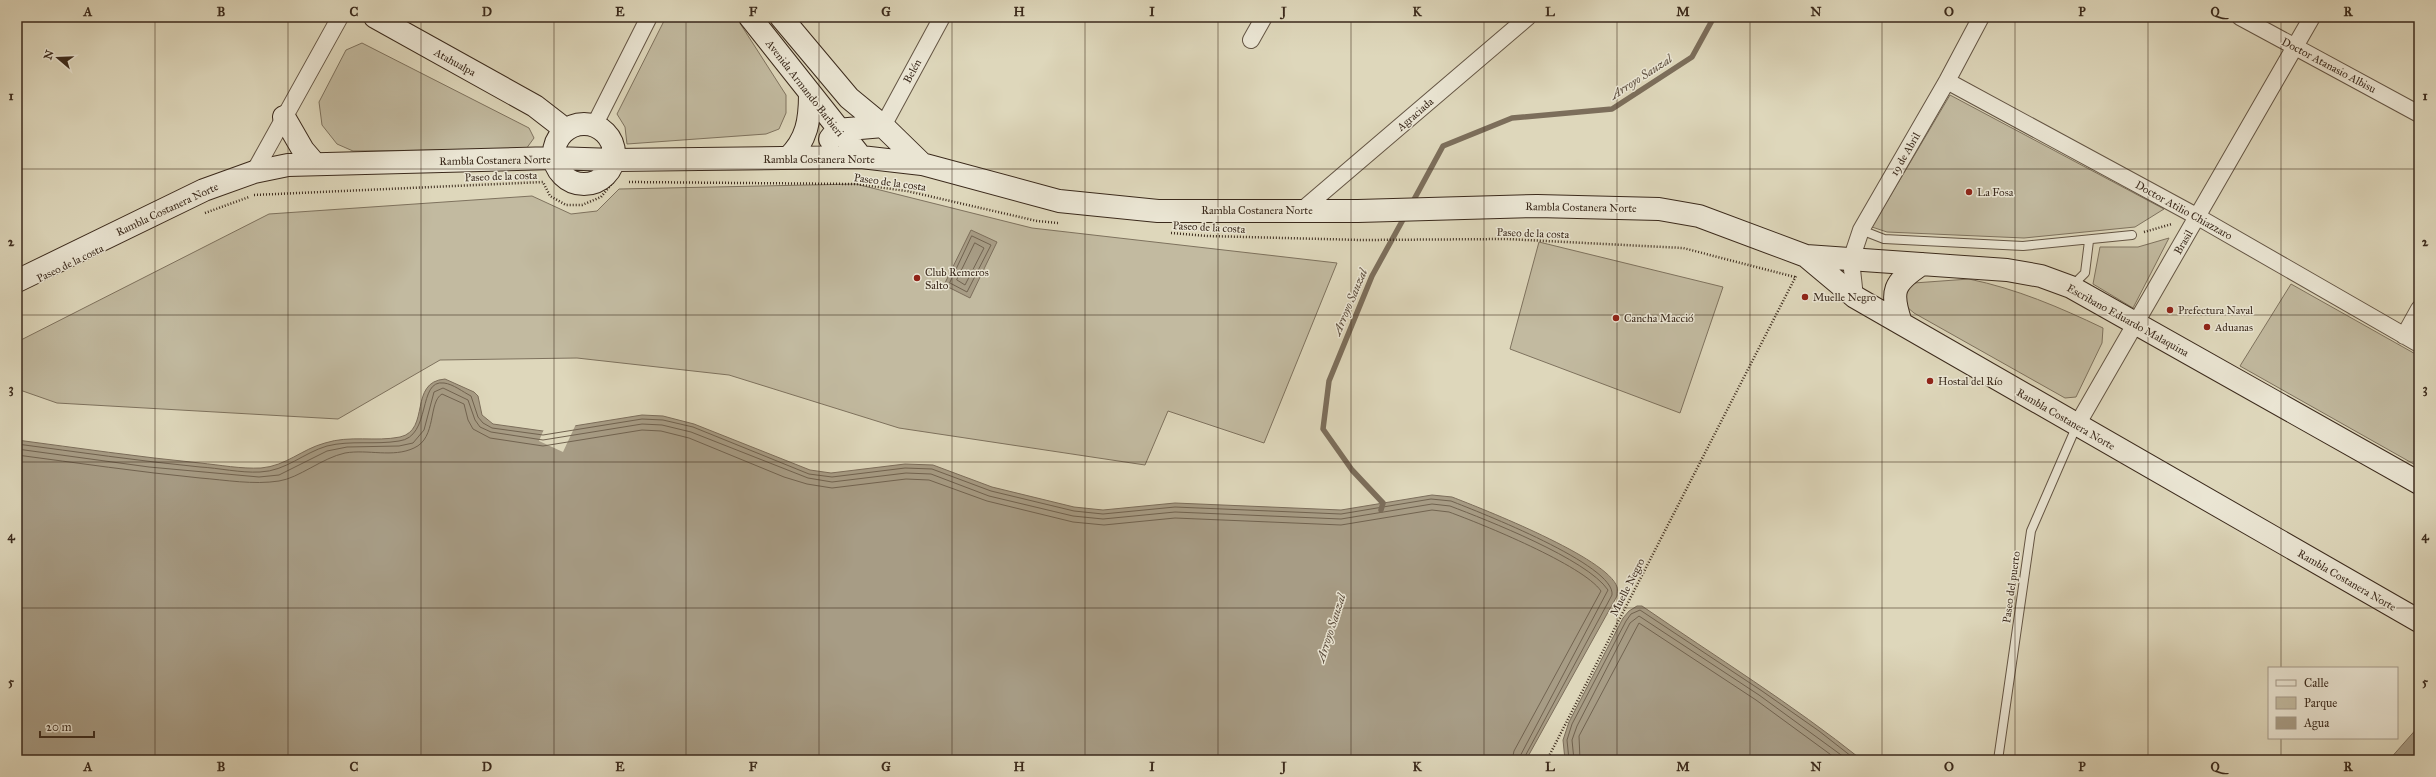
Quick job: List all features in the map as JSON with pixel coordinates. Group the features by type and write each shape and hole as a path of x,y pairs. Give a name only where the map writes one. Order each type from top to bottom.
{"street":[{"path":"254,172 340,17"},
{"name":"Atahualpa","path":"375,17 535,106 566,130"},
{"path":"594,126 649,17"},
{"name":"Avenida Armando Barbieri","path":"750,17 860,158"},
{"path":"781,17 849,98 883,126 922,164"},
{"name":"Belén","path":"883,126 942,17"},
{"path":"1251,40 1264,17"},
{"name":"Agraciada","path":"1302,210 1528,17"},
{"name":"19 de Abril","path":"1855,297 1851,260 1861,230 1982,17"},
{"name":"Doctor Atanasio Albisu","path":"2240,17 2419,114"},
{"name":"Brasil","path":"2077,425 2312,17"},
{"name":"Doctor Atilio Chiazzaro","path":"1947,81 2198,217 2419,344"},
{"path":"788,158 798,149 805,137 810,113 810,94"},
{"path":"284,117 303,150 315,164"},
{"path":"581,124 594,126 601,130 612,143 614,160 604,177 587,184 569,181 562,175 554,158 556,144 566,130 581,124"},
{"path":"813,158 837,130 883,126"},
{"name":"Rambla Costanera Norte","path":"17,281 204,190 254,172 288,165 554,158"},
{"name":"Rambla Costanera Norte","path":"614,160 860,158 922,164 1059,201 1158,211 1358,211 1537,206 1625,206 1659,209 1699,216 1806,256 1855,297 2419,621"},
{"name":"Escribano Eduardo Malaquina","path":"1806,256 2006,270 2041,276 2071,287 2419,483"},
{"path":"1901,323 1894,302 1895,290 1905,275 1922,264"},
{"path":"2404,336 2419,309"}],"lane":[{"path":"1861,230 1884,239 2023,246 2089,241 2132,235"},
{"path":"2071,287 2085,274 2089,241"},
{"name":"Paseo del puerto","path":"1998,760 2031,531 2077,425"}],"path":[{"name":"Paseo de la costa","path":"198,216 255,194 543,182 550,196 566,205 582,204 601,197 612,181 620,182"},
{"name":"Paseo de la costa","path":"628,182 856,184 907,191 1037,221 1060,223"},
{"path":"2132,235 2198,217"},
{"name":"Paseo de la costa","path":"1169,232 1208,236 1361,240 1507,239 1683,248 1795,277"},
{"name":"Muelle Negro","path":"1547,760 1806,256"}],"green space":[{"path":"666,17 736,17 786,95 786,113 779,129 766,134 627,144 625,127 617,114"},
{"path":"362,43 529,128 534,138 526,149 353,151 337,144 322,125 319,102 346,50"},
{"path":"1950,95 2164,209 2135,227 2024,238 1887,232 1872,227"},
{"path":"856,184 1032,228 1337,263 1264,443 1168,411 1145,465 899,428 729,375 577,358 440,360 338,419 57,403 17,389 17,342 269,214 532,196 571,214 597,211 619,189"},
{"path":"2169,238 2133,308 2093,284 2100,247 2138,247"},
{"name":"Cancha Macció","path":"1539,242 1723,287 1680,413 1510,349"},
{"path":"1969,279 2038,299 2103,328 2102,343 2076,397 2065,398 1914,313 1907,307 1905,293 1914,283"},
{"path":"2291,284 2419,356 2419,467 2240,366"}],"water":[{"path":"971,230 997,242 970,298 944,285"},
{"path":"445,379 474,392 478,396 482,415 493,424 543,431 642,415 663,416 694,424 810,470 831,473 905,464 933,465 992,487 1074,507 1103,510 1175,503 1341,510 1432,495 1452,497 1543,536 1592,562 1609,575 1617,587 1617,596 1526,760 17,760 17,440 154,458 238,467 270,467 325,443 344,439 381,439 400,437 409,433 415,425 427,388 434,382"},
{"path":"1637,606 1642,606 1754,681 1808,719 1862,760 1565,760 1563,740 1569,722 1623,618 1629,611"},
{"path":"2419,726 2419,760 2389,760"}],"pier":[{"path":"576,424 563,452 539,441 544,429"}],"waterway":[{"name":"Arroyo Sauzal","path":"1411,205 1443,146 1512,118 1612,109 1692,57 1714,17"},
{"name":"Arroyo Sauzal","path":"1381,510 1383,503 1352,470 1323,429 1329,381 1372,276 1405,216"}],"place":[{"name":"La Fosa","path":"1969,192"},
{"name":"Club Remeros Salto","path":"917,278"},
{"name":"Muelle Negro","path":"1805,297"},
{"name":"Prefectura Naval","path":"2170,310"},
{"name":"Cancha Macció","path":"1616,318"},
{"name":"Aduanas","path":"2207,327"},
{"name":"Hostal del Río","path":"1930,381"}]}
